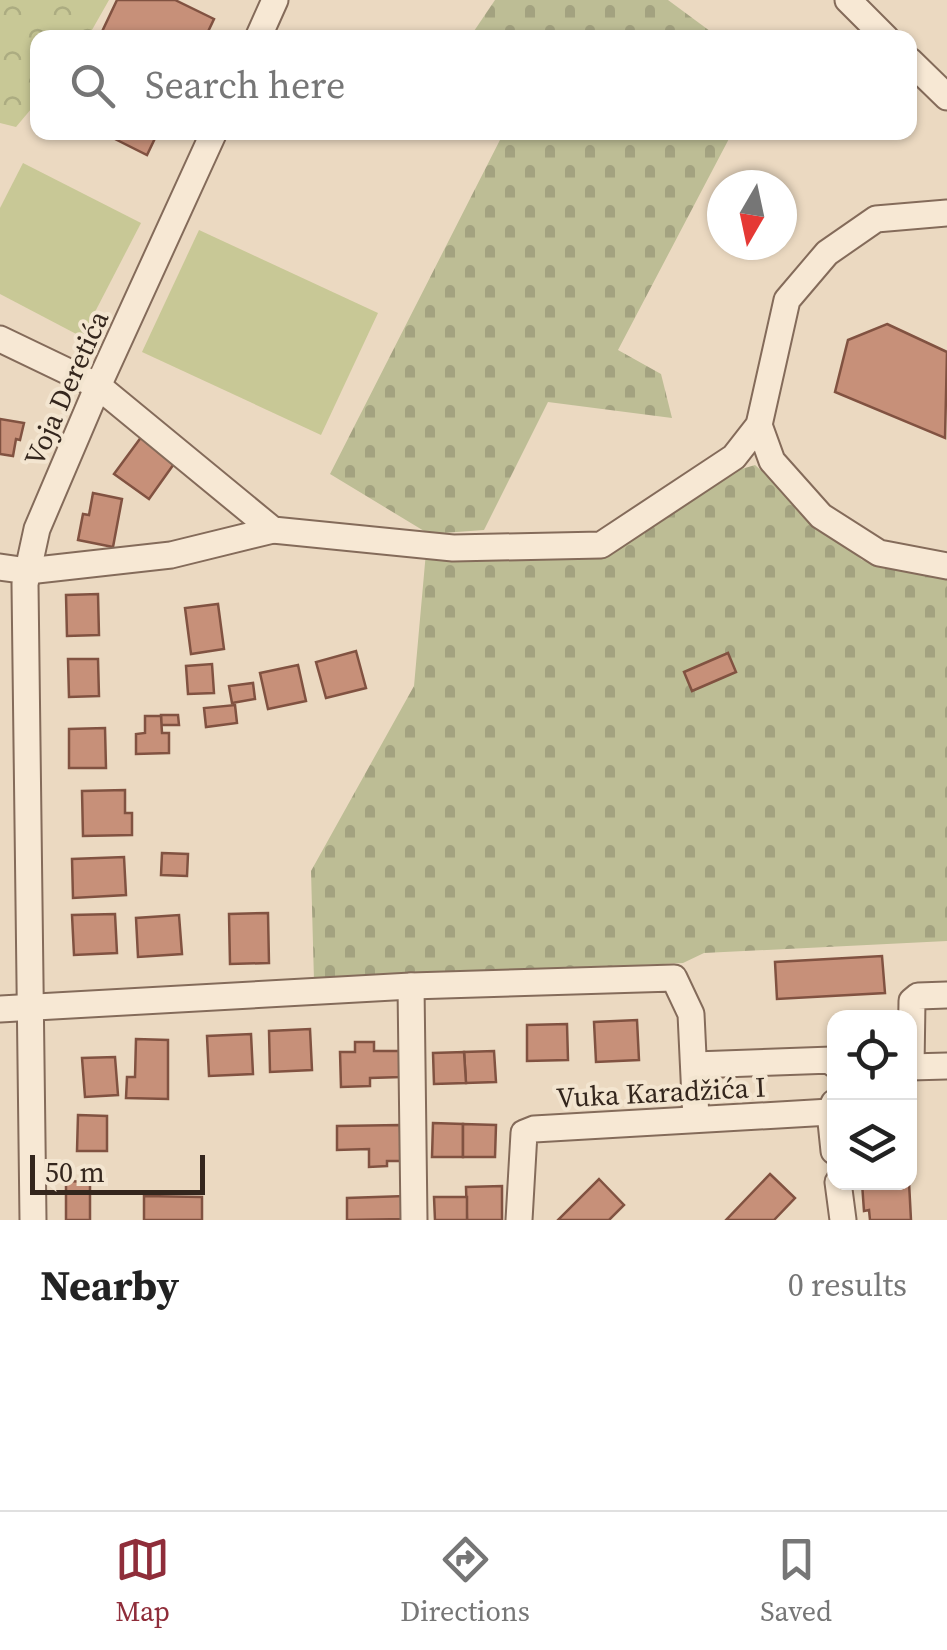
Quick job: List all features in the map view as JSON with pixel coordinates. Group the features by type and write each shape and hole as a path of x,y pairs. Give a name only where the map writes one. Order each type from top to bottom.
{"street":[{"path":"262,30 275,0"},
{"path":"848,0 878,30"},
{"path":"917,67 947,98"},
{"name":"Voja Deretića","path":"33,1220 25,584 38,529 98,386 210,140"},
{"path":"0,566 28,571 171,555 273,530 453,548 601,545 734,457 759,425 787,300 827,253 876,219 947,213"},
{"path":"0,339 98,386 273,530"},
{"path":"759,425 772,461 821,516 878,553 947,566"},
{"path":"0,1009 411,986 674,978 691,1014 696,1120"},
{"path":"411,986 414,1220"},
{"path":"912,1010 912,1001 918,996 947,995"},
{"name":"Vuka Karadžića I","path":"694,1066 827,1060"},
{"path":"917,1067 947,1066"},
{"name":"Vuka Karadžića I","path":"518,1220 524,1133 534,1129 827,1108"},
{"path":"839,1190 843,1220"}],"green space":[{"path":"0,0 109,0 92,30 30,30 30,110 16,127 0,123"},
{"path":"495,0 668,0 709,30 475,30"},
{"path":"500,140 728,140 713,170 707,170 707,181 618,350 661,374 672,418 548,402 484,530 429,534 330,474"},
{"path":"23,163 141,223 82,337 0,294 0,208"},
{"path":"199,230 378,313 321,435 142,352"},
{"path":"755,465 862,560 947,578 947,941 704,953 683,963 314,981 311,871 414,686 426,552 600,551 735,471"}],"building":[{"path":"117,0 175,0 214,19 209,30 103,30"},
{"path":"117,140 154,140 147,155"},
{"path":"887,324 947,352 945,438 835,392 848,340"},
{"path":"0,419 24,423 13,456 0,454"},
{"path":"142,436 176,461 149,499 114,474"},
{"path":"93,493 122,499 113,547 78,540 83,514 89,515"},
{"path":"98,594 99,635 67,636 66,595"},
{"path":"218,604 224,649 191,654 185,608"},
{"path":"356,651 366,688 326,698 316,662"},
{"path":"728,653 736,672 692,691 684,672"},
{"path":"68,659 98,659 99,696 69,697"},
{"path":"212,664 214,693 188,694 186,666"},
{"path":"298,665 306,701 268,709 260,673"},
{"path":"253,683 255,699 232,703 229,686"},
{"path":"235,705 237,723 206,727 204,708"},
{"path":"161,715 178,715 179,725 161,725"},
{"path":"145,716 161,716 162,733 169,733 169,753 136,754 136,734 145,733"},
{"path":"105,728 106,768 69,768 69,729"},
{"path":"125,790 125,813 132,813 132,835 83,836 82,791"},
{"path":"162,853 188,854 187,876 161,875"},
{"path":"124,857 126,895 73,898 72,859"},
{"path":"268,913 269,963 230,964 229,914"},
{"path":"115,914 117,953 74,955 72,915"},
{"path":"179,915 182,954 138,957 136,918"},
{"path":"882,956 885,993 777,999 775,962"},
{"path":"637,1020 639,1060 596,1062 594,1022"},
{"path":"567,1024 568,1060 527,1061 527,1025"},
{"path":"310,1029 312,1070 270,1072 269,1031"},
{"path":"251,1034 253,1074 209,1076 207,1036"},
{"path":"136,1039 168,1040 168,1099 126,1098 127,1077 135,1077"},
{"path":"355,1042 374,1042 374,1051 400,1051 401,1077 370,1078 370,1086 341,1087 340,1052 355,1052"},
{"path":"494,1051 496,1082 466,1083 464,1052"},
{"path":"464,1052 466,1083 434,1084 433,1053"},
{"path":"115,1057 118,1095 85,1097 82,1058"},
{"path":"78,1115 107,1116 107,1151 77,1151"},
{"path":"433,1123 463,1124 463,1157 432,1157"},
{"path":"463,1124 496,1125 495,1157 463,1157"},
{"path":"400,1125 401,1161 369,1167 369,1149 337,1150 337,1126"},
{"path":"770,1174 795,1198 774,1220 726,1220"},
{"path":"599,1179 624,1205 609,1220 558,1220"},
{"path":"66,1181 90,1182 90,1220 66,1220"},
{"path":"502,1186 502,1220 467,1220 466,1187"},
{"path":"862,1190 909,1190 911,1220 870,1220 869,1210 864,1211"},
{"path":"144,1196 202,1197 202,1220 144,1220"},
{"path":"405,1196 405,1219 347,1220 347,1198"},
{"path":"434,1197 467,1197 467,1220 435,1220"}]}
